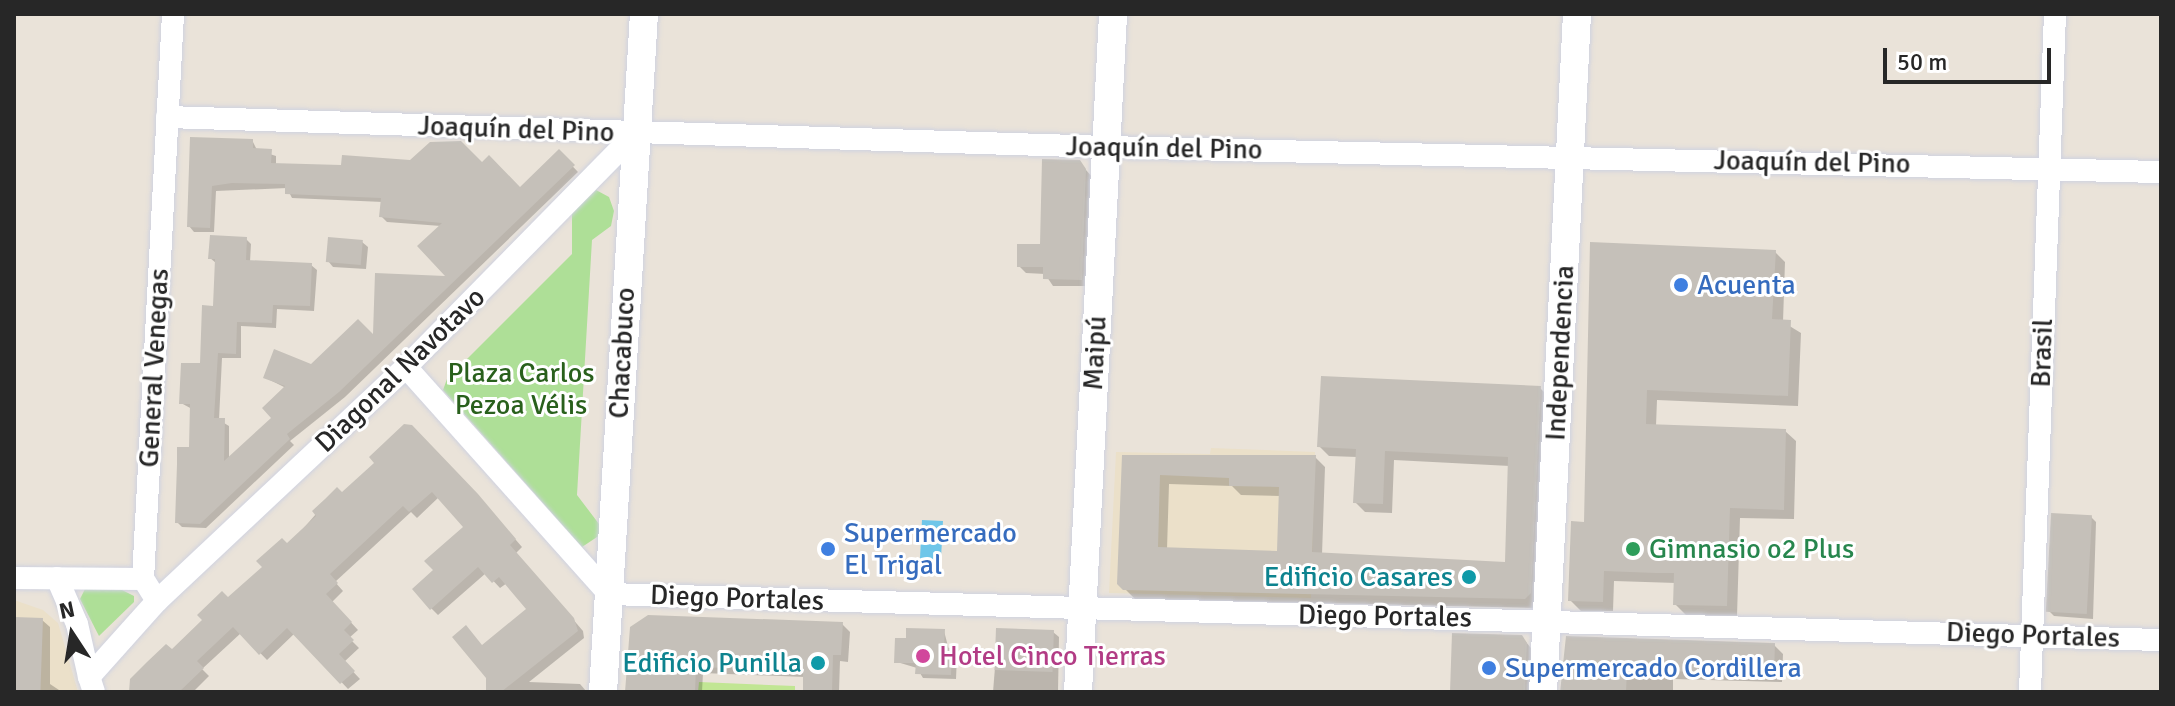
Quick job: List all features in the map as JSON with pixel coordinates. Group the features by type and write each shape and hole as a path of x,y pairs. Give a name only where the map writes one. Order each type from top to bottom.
{"street":[{"name":"General Venegas","path":"143,579 173,14"},
{"name":"Chacabuco","path":"603,692 644,14"},
{"name":"Maipú","path":"1078,692 1113,14"},
{"name":"Independencia","path":"1543,692 1577,14"},
{"name":"Brasil","path":"2030,692 2055,14"},
{"name":"Joaquín del Pino","path":"167,117 1106,147 2161,172"},
{"name":"Diagonal Navotavo","path":"157,601 406,367 636,133"},
{"path":"406,367 609,594"},
{"path":"14,578 143,579 157,601 91,684"},
{"path":"57,578 77,624 91,684"},
{"name":"Diego Portales","path":"609,594 1082,610 1546,619 2161,640"}],"shaded area":[{"path":"1211,448 1315,452 1311,598 1109,593 1116,452 1210,454"},
{"path":"14,600 43,610 58,623 78,692 14,692"}],"green space":[{"name":"Plaza Carlos Pezoa Vélis","path":"596,190 609,197 614,211 611,226 592,240 577,495 599,524 600,535 582,547 443,390 447,379 572,254 572,213"},
{"path":"85,589 122,590 134,596 134,602 99,636 80,599"},
{"path":"699,682 795,686 795,692 698,692"}],"water":[{"path":"922,520 943,521 941,563 920,562"}],"building":[{"path":"190,137 253,139 253,148 272,149 271,163 341,165 342,155 410,160 430,142 461,141 482,162 489,155 520,187 559,149 575,165 339,392 287,434 290,439 200,524 175,523 177,447 189,447 190,404 179,404 181,363 200,363 202,305 213,306 215,259 208,259 210,235 247,237 246,260 312,263 310,306 273,305 272,323 237,322 236,354 218,353 214,418 225,418 224,461 271,418 262,408 285,386 263,378 274,349 311,364 358,319 373,334 375,273 445,276 417,246 442,223 379,217 381,198 285,194 285,184 232,183 212,186 210,228 187,227"},
{"path":"1042,159 1080,160 1086,169 1082,280 1043,279 1043,267 1017,267 1017,244 1040,244"},
{"path":"328,237 363,240 361,265 326,262"},
{"path":"1590,242 1776,250 1772,319 1791,320 1788,396 1647,390 1646,424 1786,429 1784,510 1730,508 1727,606 1673,605 1674,573 1604,571 1603,602 1568,601 1571,521 1584,522"},
{"path":"1321,376 1541,386 1531,593 1525,599 1123,590 1117,584 1122,455 1316,455 1312,552 1505,562 1508,457 1385,451 1383,504 1353,503 1356,449 1317,447","holes":["1160,475 1229,478 1229,486 1279,487 1277,551 1158,547"]},
{"path":"404,424 412,425 516,539 510,545 574,618 578,631 501,692 486,692 486,678 452,637 466,625 482,645 526,609 499,577 492,583 478,567 430,610 412,589 433,570 424,561 463,527 432,492 409,512 403,506 330,574 338,583 326,594 352,622 344,630 354,640 339,654 355,671 340,684 287,628 259,655 233,627 197,661 204,668 179,692 129,692 130,679 147,662 166,644 172,649 202,620 197,615 222,591 228,597 262,567 256,561 282,538 287,543 316,516 312,511 337,487 342,492 374,463 369,457"},
{"path":"2051,513 2092,515 2087,614 2046,612"},
{"path":"648,615 843,622 841,655 833,655 832,692 803,692 803,670 696,667 695,692 625,692 630,627"},
{"path":"14,617 43,618 40,692 14,692"},
{"name":"Hotel Cinco Tierras","path":"906,628 945,629 944,648 952,648 951,675 915,674 916,663 894,663 895,638 906,638"},
{"path":"996,628 1054,630 1052,672 995,670"},
{"name":"Supermercado Cordillera","path":"1452,633 1522,635 1527,643 1525,692 1450,692"},
{"path":"1566,636 1775,643 1774,674 1627,670 1626,692 1560,692"}],"place":[{"name":"Acuenta","path":"1681,285"},
{"name":"Supermercado El Trigal","path":"828,549"},
{"name":"Gimnasio o2 Plus","path":"1633,549"},
{"name":"Edificio Casares","path":"1469,577"},
{"name":"Hotel Cinco Tierras","path":"923,656"},
{"name":"Edificio Punilla","path":"818,663"},
{"name":"Supermercado Cordillera","path":"1489,668"}]}
